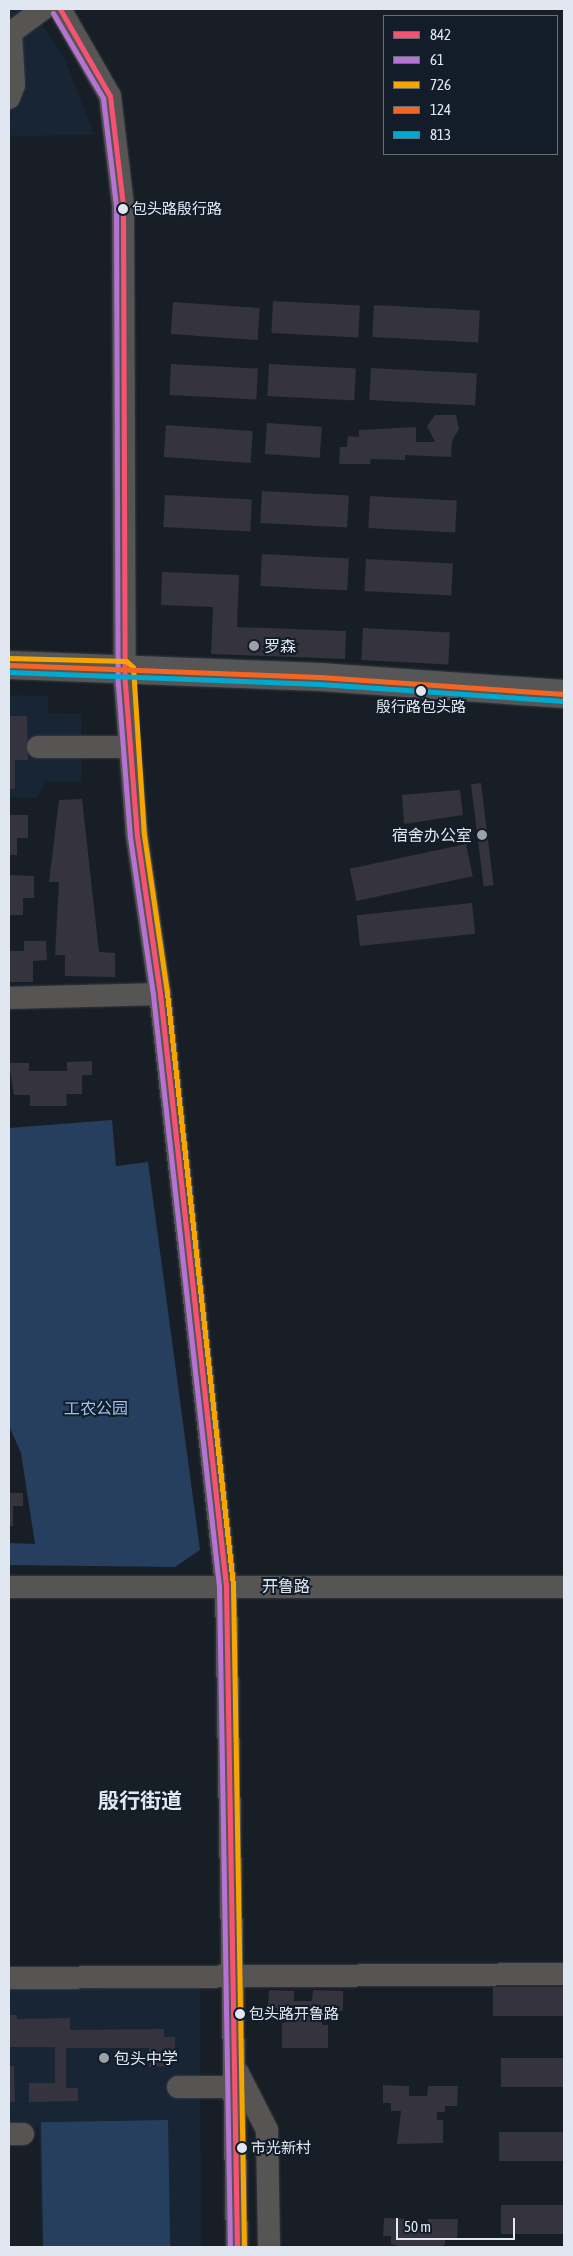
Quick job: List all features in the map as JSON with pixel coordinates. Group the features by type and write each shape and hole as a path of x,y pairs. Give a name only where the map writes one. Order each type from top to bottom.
{"main road":[{"path":"9,665 125,676 564,709"},
{"path":"9,679 125,676 564,694"}],"street":[{"path":"9,98 14,85 10,33 43,9"},
{"path":"60,9 110,96 123,205 125,676 130,747 137,836 160,994 226,1586 234,1976 237,2247"},
{"path":"38,747 130,747"},
{"path":"9,998 160,994"},
{"name":"开鲁路","path":"9,1587 564,1587"},
{"path":"9,1978 564,1974"},
{"path":"235,2065 267,2130 270,2247"},
{"path":"178,2087 235,2087"}],"shaded area":[{"path":"9,9 31,9 64,57 94,135 9,136"},
{"path":"9,695 48,696 48,713 81,714 81,781 46,781 37,798 9,797"},
{"name":"包头中学","path":"200,1987 201,2247 42,2247 39,2127 9,2127 9,1989"}],"green space":[{"name":"工农公园","path":"112,1120 116,1166 148,1162 200,1550 175,1567 9,1565 9,1543 35,1544 21,1453 9,1426 9,1128"},
{"path":"168,2120 170,2247 43,2247 41,2122"}],"building":[{"path":"273,301 360,306 358,338 271,333"},
{"path":"173,302 260,308 258,340 171,334"},
{"path":"374,305 480,311 478,343 372,337"},
{"path":"171,364 258,369 256,400 169,395"},
{"path":"269,364 356,369 354,401 267,396"},
{"path":"371,368 477,374 475,406 369,400"},
{"path":"435,415 456,415 459,429 452,441 451,457 405,455 405,460 371,459 370,464 339,464 340,447 347,447 348,436 359,437 359,430 416,427 416,442 435,442 427,426"},
{"path":"267,423 322,427 320,458 265,454"},
{"path":"166,425 253,431 251,463 164,457"},
{"path":"262,491 349,496 347,528 260,523"},
{"path":"165,495 252,500 250,532 163,527"},
{"path":"370,496 457,501 455,533 368,528"},
{"path":"262,554 349,559 347,591 260,586"},
{"path":"366,559 453,564 451,596 364,591"},
{"path":"162,572 239,575 237,627 346,631 345,659 211,654 213,607 161,605"},
{"path":"363,628 450,633 448,665 361,660"},
{"path":"9,716 27,716 28,760 15,760 15,789 9,789"},
{"name":"宿舍办公室","path":"481,783 494,885 484,886 471,784"},
{"path":"460,790 463,815 404,824 402,795"},
{"path":"82,799 99,952 115,953 115,977 65,976 65,955 55,955 59,882 49,882 59,800"},
{"path":"9,815 28,815 28,838 17,838 17,855 9,855"},
{"path":"466,844 473,876 356,901 350,869"},
{"path":"9,875 34,876 34,898 23,898 23,915 9,915"},
{"path":"472,903 475,934 360,946 357,915"},
{"path":"24,941 46,941 47,960 33,961 33,982 9,982 9,951 24,951"},
{"path":"92,1061 92,1075 82,1075 82,1094 66,1094 67,1106 30,1106 30,1095 14,1095 9,1063 29,1063 29,1071 67,1071 67,1062"},
{"path":"9,1493 23,1493 23,1506 13,1506 13,1526 9,1526"},
{"path":"493,1987 564,1987 564,2016 493,2016"},
{"path":"269,1990 294,1991 294,2001 312,2001 313,1990 343,1991 343,2011 330,2010 330,2017 322,2016 322,2025 328,2025 328,2048 282,2048 282,2023 286,2022 286,2016 276,2016 277,2008 268,2007"},
{"path":"9,2015 17,2015 17,2019 70,2018 70,2030 164,2029 164,2037 175,2037 175,2050 167,2050 168,2066 149,2067 149,2048 66,2048 66,2088 78,2088 78,2101 29,2102 29,2083 55,2083 55,2047 9,2047"},
{"path":"501,2058 564,2058 564,2087 501,2087"},
{"path":"9,2066 14,2066 15,2102 9,2102"},
{"path":"383,2085 409,2086 409,2096 427,2096 428,2086 458,2086 457,2106 445,2106 445,2112 437,2112 437,2120 443,2120 443,2143 397,2144 401,2111 391,2111 391,2103 383,2103"},
{"path":"499,2132 564,2132 564,2161 499,2161"},
{"path":"501,2205 564,2205 564,2234 501,2234"},
{"path":"384,2218 409,2219 409,2229 427,2229 428,2219 458,2219 457,2239 445,2239 445,2245 437,2247 401,2247 391,2244 391,2236 383,2236"}],"transit line":[{"name":"842","path":"60,9 110,96 123,205 125,684 137,836 160,994 226,1586 237,2247"},
{"name":"61","path":"53,13 103,98 116,205 118,685 130,837 153,995 219,1586 230,2247"},
{"name":"726","path":"9,658 126,661 133,667 144,835 167,993 233,1585 244,2247"},
{"name":"124","path":"9,665 320,677 564,694"},
{"name":"813","path":"9,672 320,684 563,701"}],"place":[{"name":"包头路殷行路","path":"123,209"},
{"name":"罗森","path":"254,646"},
{"name":"殷行路包头路","path":"421,691"},
{"name":"宿舍办公室","path":"482,835"},
{"name":"包头路开鲁路","path":"240,2014"},
{"name":"包头中学","path":"104,2058"},
{"name":"市光新村","path":"242,2148"}],"district":[{"name":"殷行街道","path":"140,1800"}]}
